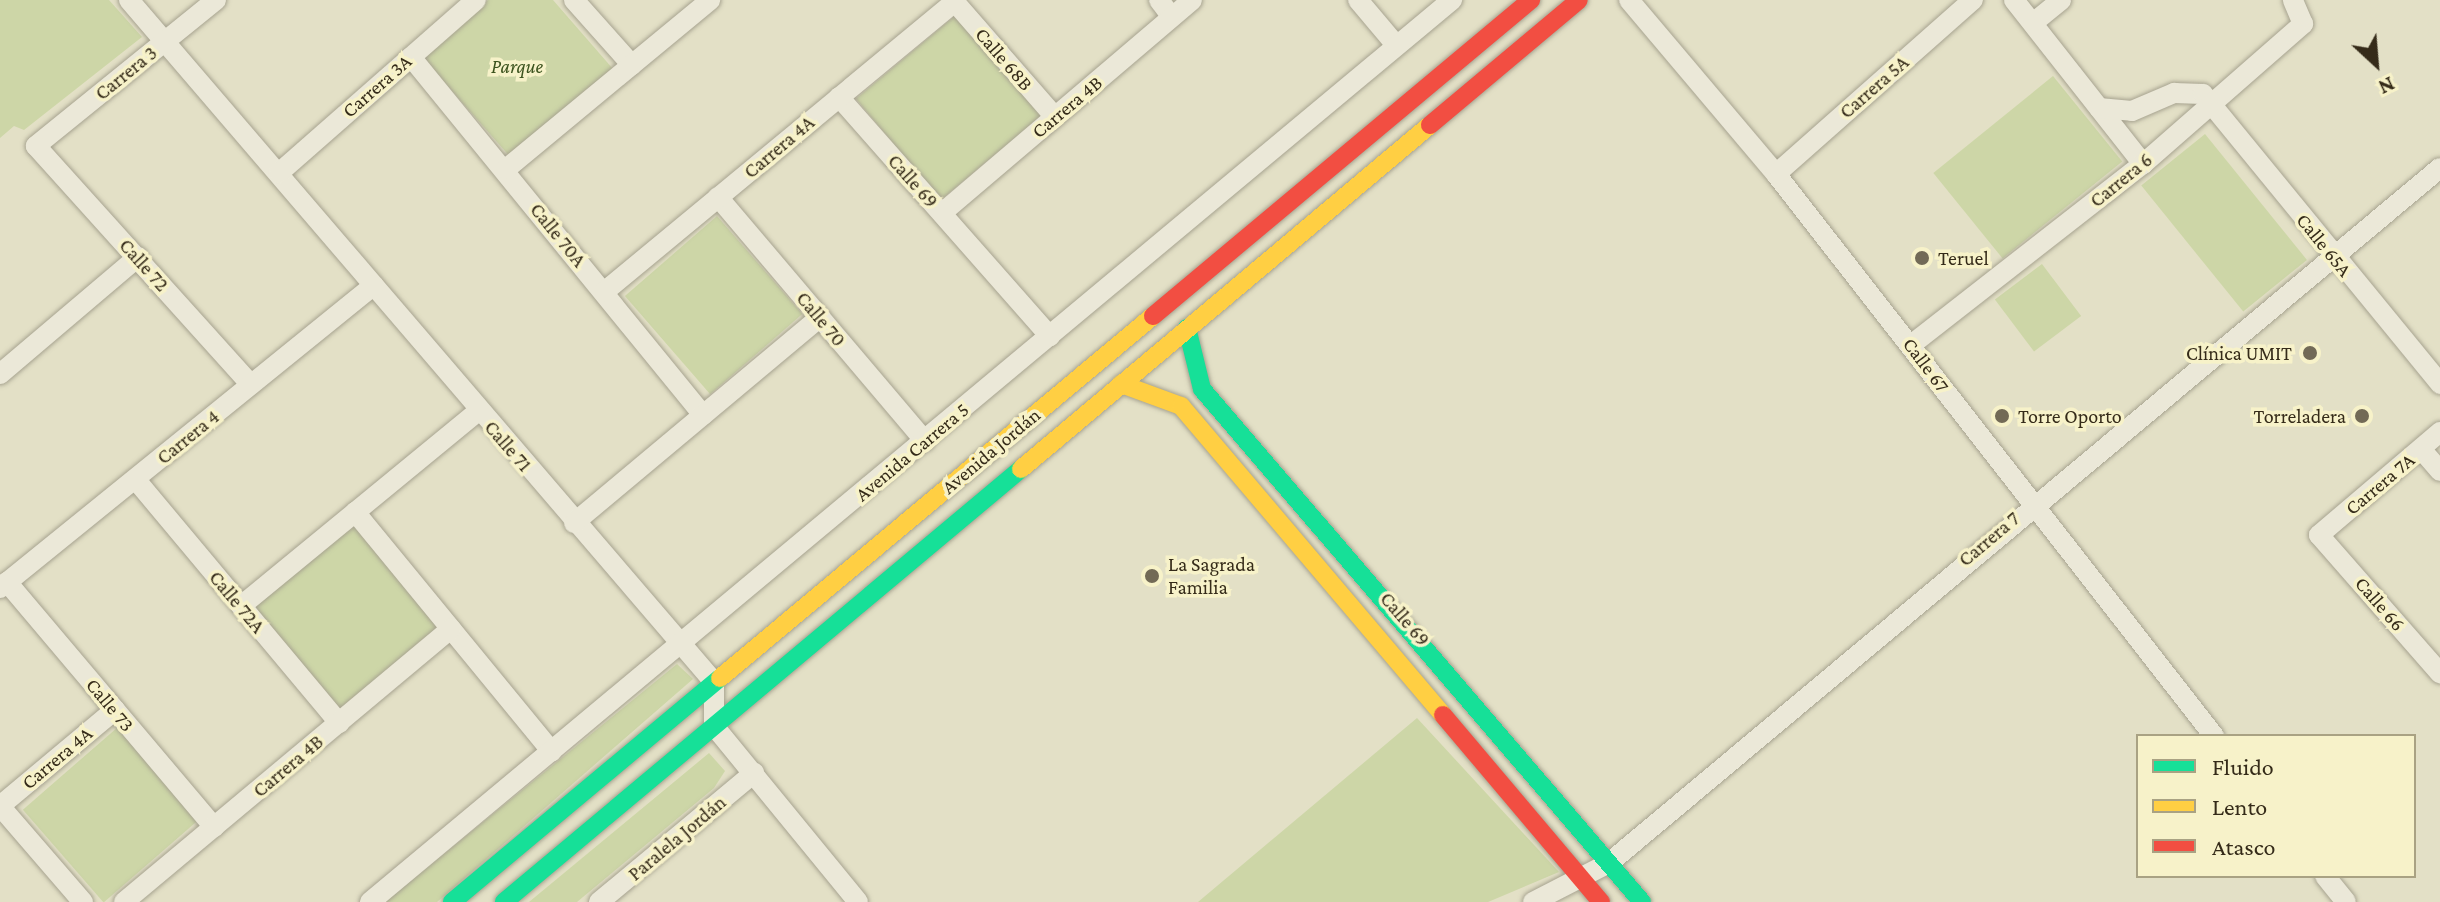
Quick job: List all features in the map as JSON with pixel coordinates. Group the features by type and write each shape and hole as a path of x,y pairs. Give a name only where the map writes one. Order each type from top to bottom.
{"main road":[{"name":"Avenida Jordán","path":"452,902 1531,0"},
{"name":"Avenida Jordán","path":"504,902 1579,0"},
{"name":"Calle 69","path":"1187,328 1202,389 1642,902"},
{"name":"Calle 69","path":"1121,384 1181,406 1601,902"}],"street":[{"name":"Calle 71","path":"129,0 574,523 714,682"},
{"name":"Carrera 3","path":"36,146 216,0"},
{"name":"Carrera 3A","path":"279,173 476,0"},
{"path":"574,0 632,65"},
{"path":"506,169 710,0"},
{"path":"1159,0 1172,17"},
{"name":"Carrera 4B","path":"942,213 1192,0"},
{"path":"1358,0 1396,45"},
{"name":"Avenida Carrera 5","path":"370,902 1452,0"},
{"name":"Calle 67","path":"1629,0 1776,174 2212,734"},
{"name":"Carrera 5A","path":"1776,174 1973,0"},
{"path":"2014,0 2143,164"},
{"path":"2033,23 2061,0"},
{"name":"Carrera 6","path":"1911,345 2143,164 2303,24 2293,0"},
{"name":"Carrera 4A","path":"604,292 954,1"},
{"name":"Calle 68B","path":"954,1 1055,117"},
{"name":"Calle 70A","path":"411,57 506,169 703,415"},
{"path":"2099,108 2132,111 2189,90 2210,105"},
{"name":"Calle 69","path":"839,97 1050,336"},
{"name":"Calle 65A","path":"2210,105 2440,384"},
{"name":"Calle 72","path":"36,146 251,385"},
{"name":"Carrera 7","path":"1533,902 1609,863 2031,504 2440,168"},
{"name":"Calle 70","path":"718,197 925,441"},
{"path":"0,374 138,257"},
{"name":"Carrera 4","path":"4,585 374,285"},
{"path":"574,523 820,317"},
{"path":"241,606 478,411"},
{"name":"Carrera 7A","path":"2319,535 2440,432"},
{"path":"2421,449 2440,471"},
{"name":"Calle 72A","path":"136,480 339,723"},
{"path":"355,512 552,752"},
{"name":"Calle 66","path":"2319,535 2440,673"},
{"name":"Calle 73","path":"4,585 214,827"},
{"name":"Carrera 4B","path":"124,902 451,629"},
{"path":"714,682 714,726 754,773 849,899"},
{"name":"Carrera 4A","path":"0,806 115,710"},
{"name":"Paralela Jordán","path":"599,902 754,773"},
{"path":"0,806 83,902"},
{"path":"2327,878 2346,902"}],"green space":[{"path":"0,0 109,0 142,37 24,130 14,126 0,138"},
{"name":"Parque","path":"488,0 553,0 613,69 511,158 422,57"},
{"path":"957,14 1042,115 941,200 856,99"},
{"path":"2053,76 2122,161 2003,258 1933,173"},
{"path":"2205,134 2307,260 2243,312 2141,186"},
{"path":"717,216 802,314 710,394 625,296"},
{"path":"2042,264 2081,316 2034,351 1995,300"},
{"path":"358,521 445,625 336,717 248,613"},
{"path":"677,664 693,679 437,902 385,902"},
{"path":"1417,718 1559,872 1488,902 1198,902"},
{"path":"118,727 199,820 103,902 23,810"},
{"path":"709,753 725,771 714,788 577,902 529,902"}],"traffic: fast":[{"path":"1187,328 1202,389 1642,902"},
{"path":"504,902 1021,469"},
{"path":"452,902 720,678"}],"traffic: slow":[{"path":"1021,469 1430,125"},
{"path":"720,678 1153,316"},
{"path":"1121,384 1181,406 1443,715"}],"traffic: jam":[{"path":"1153,316 1531,0"},
{"path":"1430,125 1579,0"},
{"path":"1443,715 1601,902"}],"place":[{"name":"Teruel","path":"1922,258"},
{"name":"Clínica UMIT","path":"2310,353"},
{"name":"Torre Oporto","path":"2002,416"},
{"name":"Torreladera","path":"2362,416"},
{"name":"La Sagrada Familia","path":"1152,576"}]}
